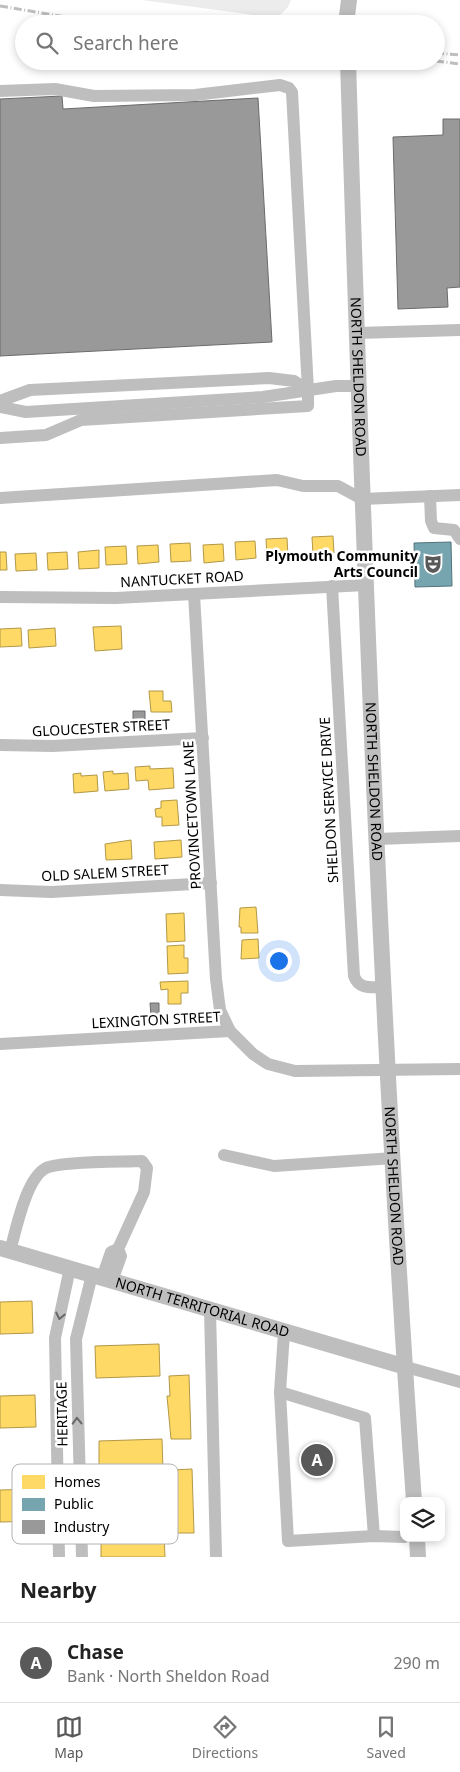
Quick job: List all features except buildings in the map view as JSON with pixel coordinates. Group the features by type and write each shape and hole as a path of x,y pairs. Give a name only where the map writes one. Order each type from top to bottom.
{"main road":[{"path":"345,0 346,15"},
{"path":"347,15 349,0"},
{"name":"NORTH SHELDON ROAD","path":"348,70 362,499 377,838 414,1497"},
{"name":"NORTH TERRITORIAL ROAD","path":"5,1249 284,1333 406,1367"},
{"path":"417,1542 418,1557"}],"street":[{"path":"0,91 54,89 94,96 195,95 280,86 289,88 292,92 308,390 308,406 81,420 46,435 0,438"},
{"path":"356,333 460,330"},
{"path":"0,401 30,390 269,378 294,381 308,390"},
{"path":"0,406 26,412 262,397 308,390 358,386"},
{"path":"0,498 277,480 303,486 338,486 362,499 460,495"},
{"path":"430,496 432,525 437,529 457,532 460,539"},
{"name":"NANTUCKET ROAD","path":"0,597 116,598 366,585"},
{"name":"SHELDON SERVICE DRIVE","path":"332,586 354,976 358,983 364,987 385,988"},
{"name":"PROVINCETOWN LANE","path":"194,594 216,980 220,1010 230,1031"},
{"name":"GLOUCESTER STREET","path":"0,745 53,746 203,738"},
{"path":"377,838 460,836"},
{"name":"OLD SALEM STREET","path":"0,890 51,892 211,883"},
{"name":"LEXINGTON STREET","path":"0,1044 230,1031 253,1054 284,1070 305,1072 460,1069"},
{"path":"224,1155 274,1166 394,1158"},
{"name":"HERITAGE","path":"5,1249 28,1192 36,1177 46,1168 80,1163 142,1162 147,1168 144,1192 118,1249 111,1252 76,1339 78,1464"},
{"name":"HERITAGE","path":"57,1464 55,1338 70,1268"},
{"path":"210,1310 216,1557"},
{"path":"284,1333 280,1392 288,1542 374,1536 400,1537"},
{"path":"406,1367 460,1382"},
{"name":"HERITAGE","path":"56,1371 76,1370"},
{"path":"280,1392 365,1418 374,1536"},
{"name":"HERITAGE","path":"57,1457 78,1457"},
{"name":"HERITAGE","path":"59,1544 59,1557"},
{"name":"HERITAGE","path":"81,1544 82,1557"}],"shaded area":[{"path":"142,0 291,0 288,7 280,15 254,15"}],"railway":[{"path":"0,6 54,15"},
{"path":"445,54 460,55"},
{"path":"445,62 460,64"}],"place":[{"name":"Plymouth Community Arts Council","path":"433,564"},
{"name":"Chase","path":"317,1460"}]}
